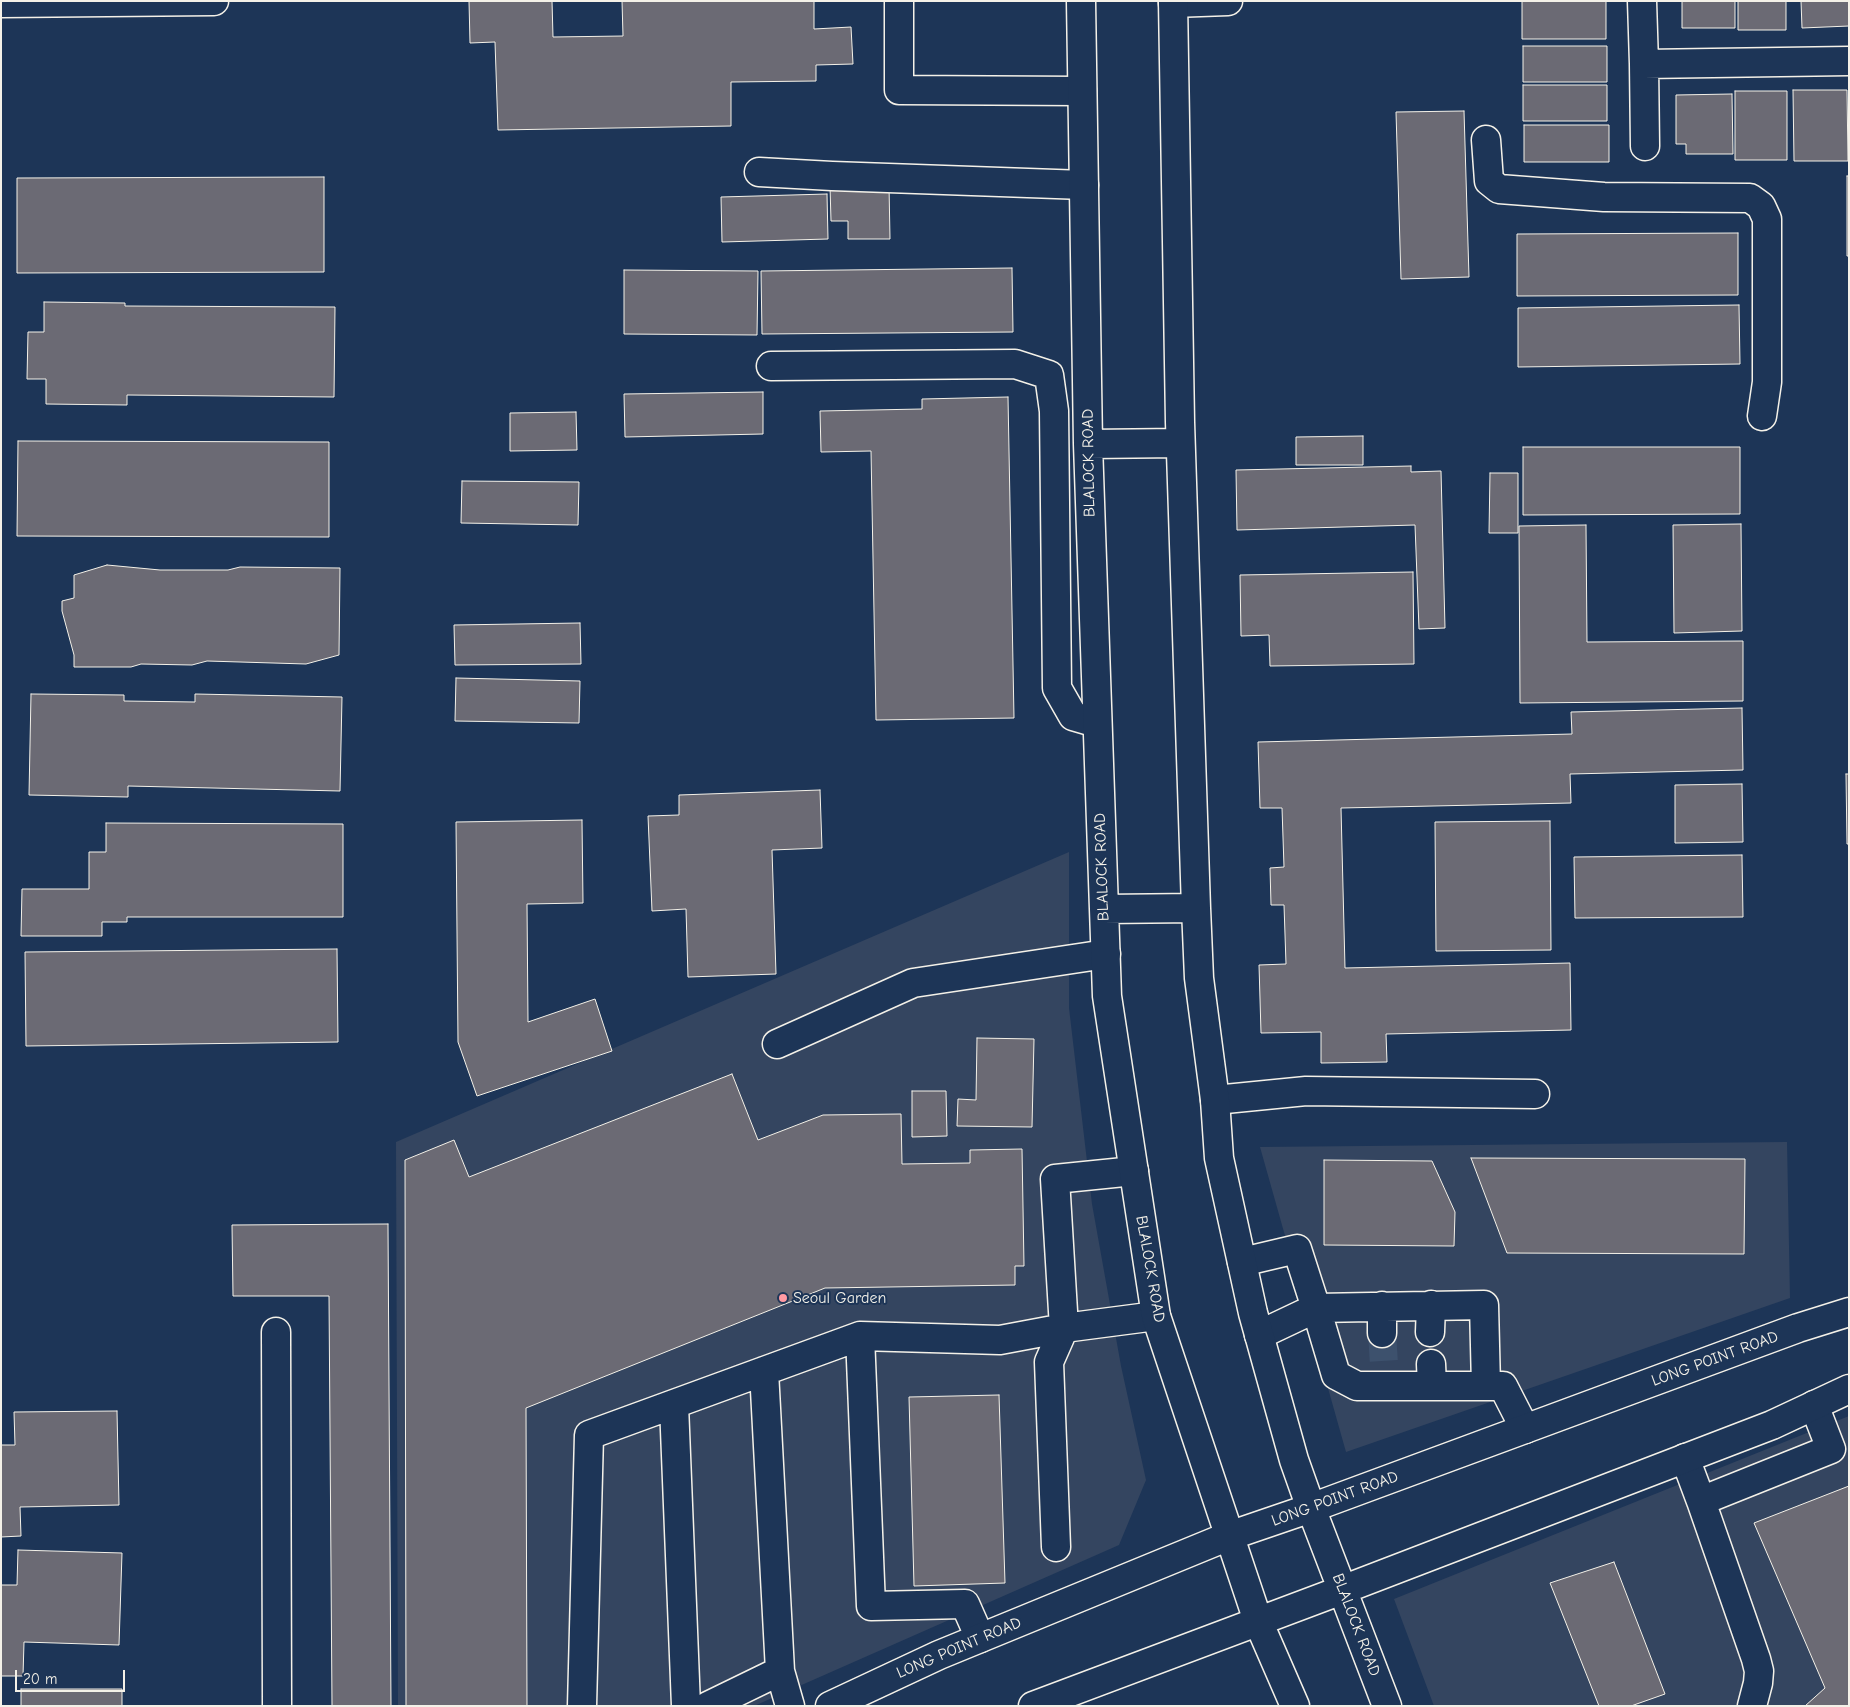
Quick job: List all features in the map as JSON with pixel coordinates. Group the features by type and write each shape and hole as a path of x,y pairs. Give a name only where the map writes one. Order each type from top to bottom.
{"main road":[{"path":"1,3 214,1"},
{"path":"900,1 900,90 1082,91"},
{"name":"BLALOCK ROAD","path":"1081,1 1088,444 1108,996 1156,1316 1258,1621 1295,1706"},
{"path":"1173,2 1228,1"},
{"path":"1642,1 1645,146"},
{"name":"BLALOCK ROAD","path":"1173,2 1180,443 1196,908 1200,978 1216,1100 1219,1158 1259,1335 1294,1460 1387,1706"},
{"path":"1644,64 1849,61"},
{"path":"1486,140 1489,181 1499,188 1604,197 1750,198 1761,206 1766,219 1767,229 1767,382 1762,416"},
{"path":"759,172 1084,185"},
{"path":"771,366 1015,364 1050,375 1054,411 1058,688 1073,716 1097,724"},
{"path":"1054,445 1180,443"},
{"path":"1104,910 1196,908"},
{"path":"777,1044 913,983 1106,954"},
{"path":"1216,1100 1306,1091 1535,1094"},
{"path":"1056,1548 1050,1362 1064,1328 1055,1179 1134,1171"},
{"path":"1242,1262 1297,1249 1336,1376 1358,1386 1384,1375 1432,1375 1486,1386 1503,1386 1525,1429"},
{"path":"1430,1332 1431,1305"},
{"path":"1259,1335 1316,1308 1484,1305 1486,1386"},
{"path":"1382,1306 1382,1333"},
{"name":"LONG POINT ROAD","path":"830,1706 939,1655 1229,1536 1311,1508 1798,1328 1849,1312"},
{"path":"582,1706 589,1435 860,1336 1000,1340 1064,1328 1156,1316"},
{"path":"276,1332 278,1706"},
{"path":"860,1336 871,1606 965,1604 980,1638"},
{"path":"764,1371 780,1671 790,1706"},
{"path":"1033,1706 1772,1425 1849,1389"},
{"path":"674,1405 686,1706"},
{"path":"1701,1501 1831,1449 1814,1405"},
{"path":"1685,1458 1756,1659 1759,1677 1752,1706"},
{"path":"708,1706 780,1671"}],"shaded area":[{"path":"1069,852 1069,1008 1092,1204 1121,1366 1146,1480 1119,1545 754,1706 398,1706 396,1142"},
{"path":"1787,1142 1790,1298 1346,1452 1260,1147"},
{"path":"1849,1416 1849,1706 1434,1706 1394,1599"}],"building":[{"path":"469,1 552,1 553,37 623,36 622,1 814,1 814,29 851,27 853,64 816,65 816,81 731,82 731,126 498,130 495,42 470,43"},
{"path":"1522,1 1606,1 1606,39 1522,39"},
{"path":"1682,1 1735,1 1735,28 1682,28"},
{"path":"1738,1 1786,1 1786,30 1738,30"},
{"path":"1801,1 1849,1 1849,26 1802,28"},
{"path":"1523,46 1607,46 1607,82 1523,82"},
{"path":"1523,85 1607,85 1607,121 1523,121"},
{"path":"1793,90 1847,90 1848,161 1794,161"},
{"path":"1735,91 1787,91 1787,160 1735,160"},
{"path":"1732,94 1733,154 1686,154 1686,144 1676,144 1676,95"},
{"path":"1464,111 1469,277 1401,279 1396,112"},
{"path":"1524,125 1609,125 1609,162 1524,162"},
{"path":"1847,176 1849,176 1849,256 1847,256"},
{"path":"324,177 324,272 17,273 17,178"},
{"path":"889,185 890,239 848,239 848,221 831,221 830,186"},
{"path":"827,194 828,239 722,242 721,197"},
{"path":"1738,233 1738,295 1517,296 1517,234"},
{"path":"1012,268 1013,332 762,334 761,271"},
{"path":"624,270 758,271 757,335 624,334"},
{"path":"44,302 125,303 125,306 335,307 334,397 127,395 127,405 46,404 46,379 27,379 28,332 44,332"},
{"path":"1739,305 1740,364 1518,367 1518,308"},
{"path":"763,392 763,434 625,437 624,394"},
{"path":"1008,397 1014,718 876,720 871,451 821,452 820,411 922,409 922,399"},
{"path":"576,412 577,450 510,451 510,413"},
{"path":"1363,436 1363,465 1296,465 1296,437"},
{"path":"18,441 329,442 329,537 17,536"},
{"path":"1523,447 1740,447 1740,514 1523,515"},
{"path":"1411,466 1411,472 1441,471 1445,628 1419,629 1415,525 1237,530 1236,470"},
{"path":"1490,473 1518,473 1518,533 1489,533"},
{"path":"462,481 579,482 578,525 461,523"},
{"path":"1741,524 1742,631 1674,633 1673,525"},
{"path":"1586,525 1587,642 1743,641 1743,701 1520,703 1519,526"},
{"path":"107,565 160,570 228,570 240,567 340,568 339,655 306,664 207,661 192,665 141,664 131,667 74,667 74,655 62,611 62,601 74,598 74,575"},
{"path":"1413,572 1414,664 1270,666 1269,635 1241,636 1240,575"},
{"path":"580,623 581,664 455,665 454,625"},
{"path":"456,678 580,681 579,723 455,721"},
{"path":"31,694 124,695 124,701 195,702 195,694 342,697 340,791 128,786 128,797 29,795"},
{"path":"1742,708 1743,770 1570,774 1571,803 1341,808 1345,968 1570,963 1571,1030 1386,1034 1387,1062 1321,1063 1321,1032 1261,1033 1259,965 1286,964 1284,905 1271,905 1270,868 1284,867 1282,808 1260,808 1258,742 1572,734 1571,712"},
{"path":"1846,774 1849,774 1849,844 1847,844"},
{"path":"1742,784 1743,842 1675,843 1675,785"},
{"path":"820,790 822,848 772,850 776,974 688,977 686,909 652,911 648,816 679,815 679,795"},
{"path":"582,820 583,903 527,904 528,1022 595,999 612,1051 477,1096 458,1042 456,822"},
{"path":"1550,821 1551,950 1436,951 1435,822"},
{"path":"106,823 343,824 343,917 127,917 127,922 102,922 102,936 21,936 22,889 89,889 89,852 106,852"},
{"path":"1742,855 1743,917 1575,918 1574,857"},
{"path":"337,949 338,1042 26,1046 25,952"},
{"path":"977,1038 1034,1039 1032,1127 957,1126 958,1099 976,1100"},
{"path":"732,1074 758,1140 823,1115 901,1114 902,1164 970,1163 970,1150 1022,1149 1024,1266 1015,1266 1015,1285 825,1288 526,1408 527,1706 406,1706 405,1160 454,1140 469,1177"},
{"path":"912,1091 946,1091 947,1136 912,1137"},
{"path":"1471,1158 1745,1159 1744,1254 1507,1253"},
{"path":"1324,1160 1432,1161 1455,1212 1454,1246 1324,1245"},
{"path":"388,1224 391,1706 332,1706 329,1296 233,1296 232,1225"},
{"path":"999,1395 1005,1583 914,1586 909,1397"},
{"path":"117,1411 119,1505 20,1507 21,1536 1,1537 1,1445 15,1445 14,1412"},
{"path":"1849,1486 1849,1706 1805,1706 1825,1688 1754,1523"},
{"path":"18,1550 122,1553 119,1645 24,1642 23,1676 1,1676 1,1585 17,1585"},
{"path":"1614,1562 1665,1694 1631,1706 1599,1706 1550,1583"},
{"path":"21,1689 122,1689 122,1706 21,1706"}],"tunnel":[{"path":"1382,1333 1384,1364"}],"place":[{"name":"Seoul Garden","path":"783,1298"}]}
